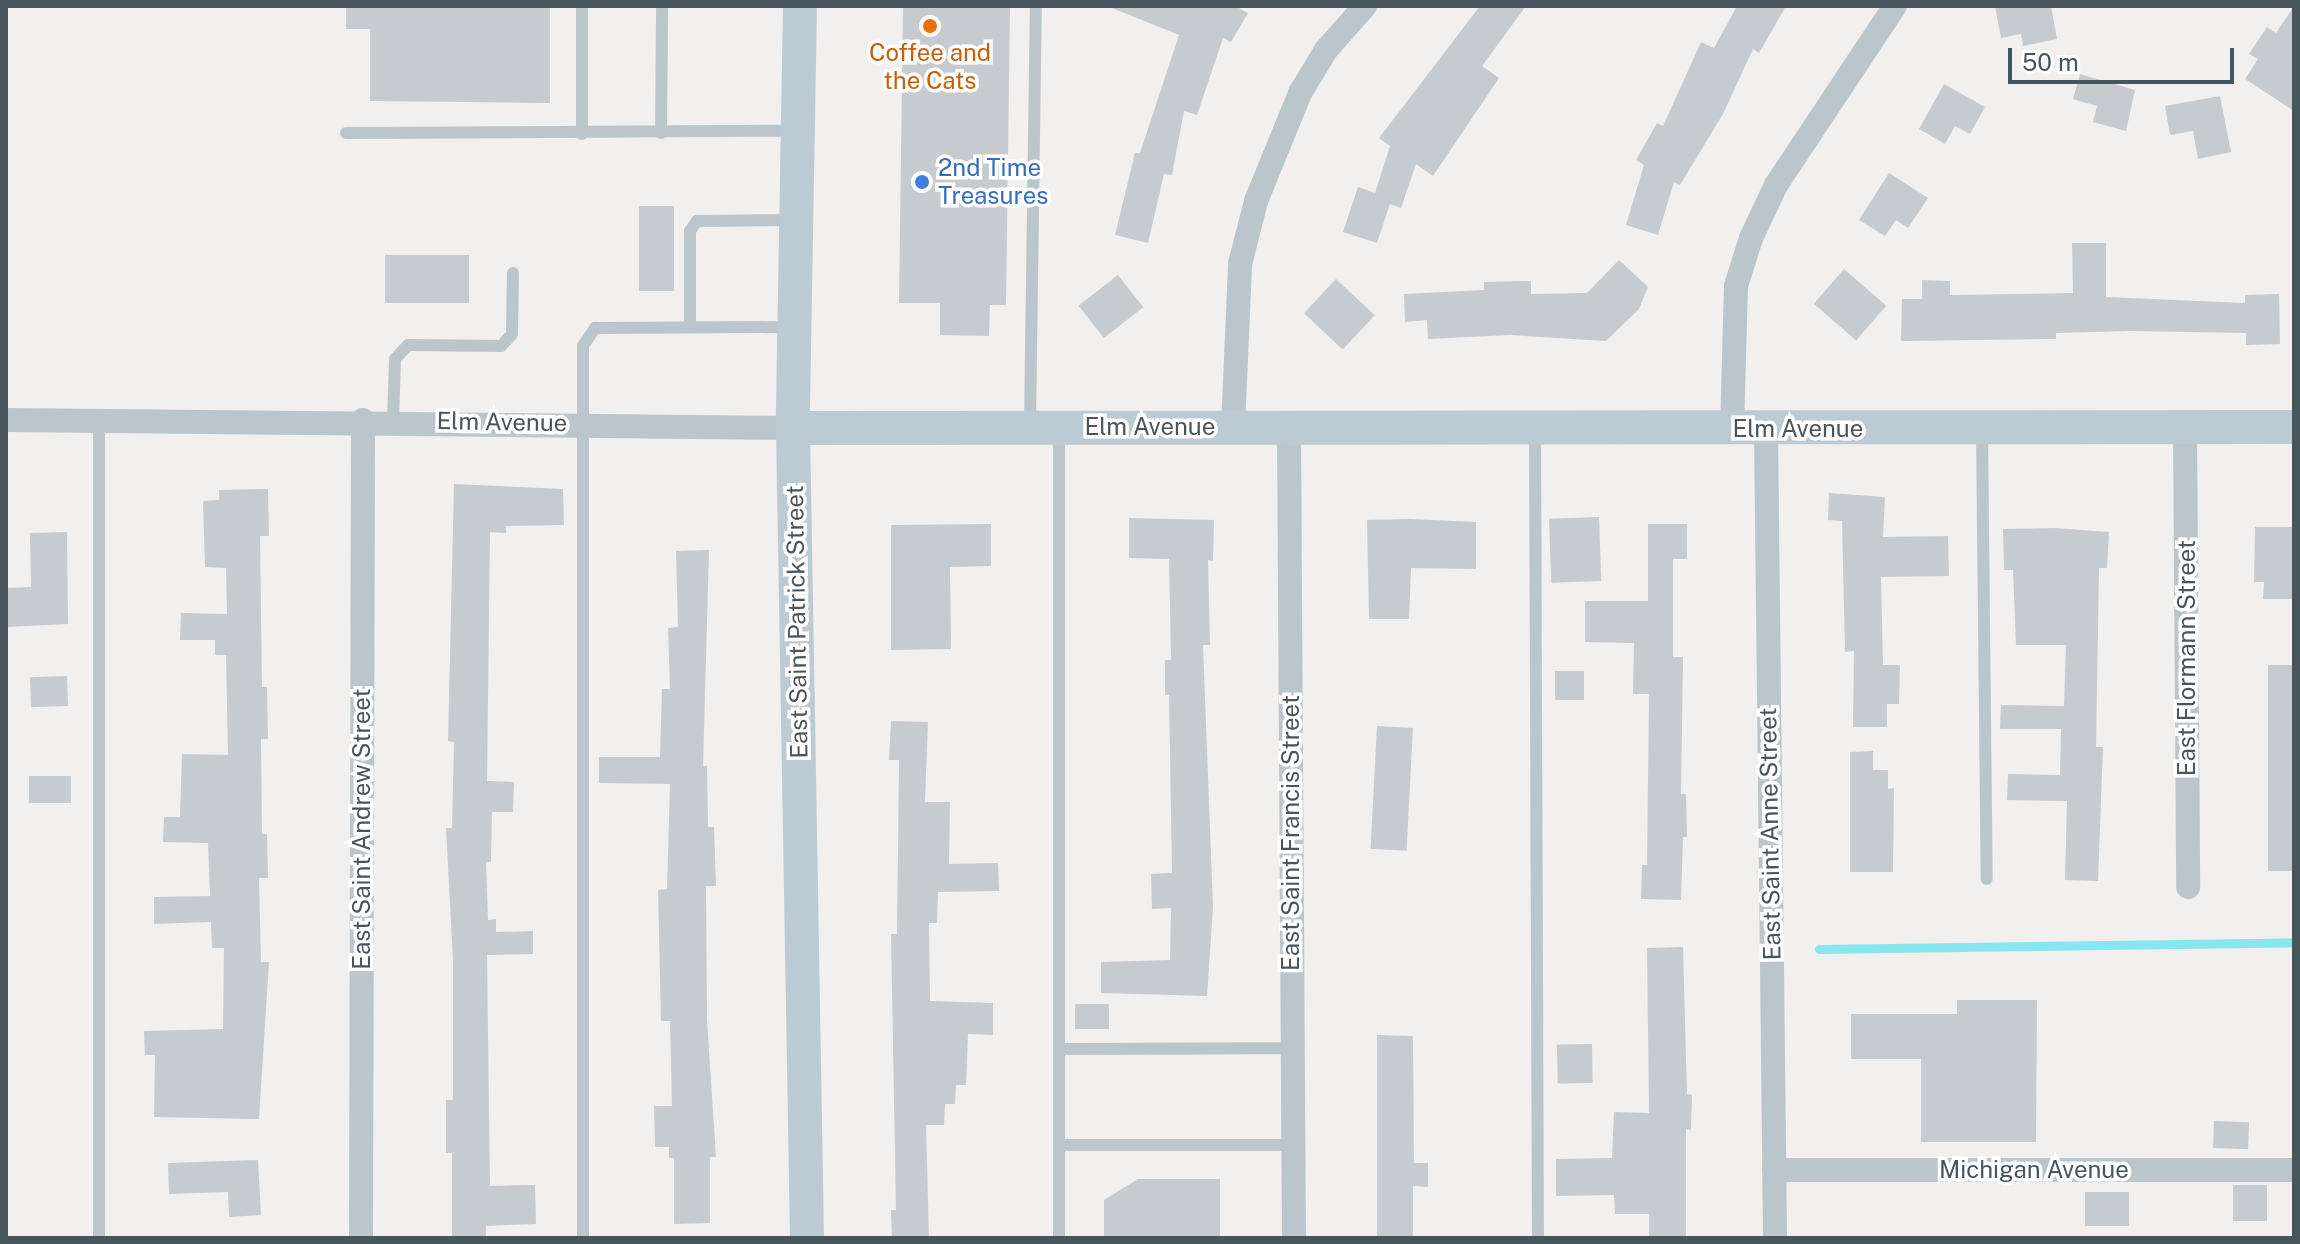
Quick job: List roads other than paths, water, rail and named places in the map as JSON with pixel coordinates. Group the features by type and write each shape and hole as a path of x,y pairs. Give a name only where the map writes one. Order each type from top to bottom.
{"street":[{"name":"East Saint Patrick Street","path":"800,6 793,428 807,1238"},
{"path":"1233,427 1240,264 1256,201 1300,93 1326,50 1365,6"},
{"path":"1732,429 1736,286 1751,238 1776,185 1895,6"},
{"name":"Elm Avenue","path":"6,420 393,420 793,428 2294,427"},
{"name":"East Saint Andrew Street","path":"361,1238 363,420"},
{"name":"East Saint Francis Street","path":"1289,428 1294,1238"},
{"name":"East Flormann Street","path":"2185,428 2188,887"},
{"name":"East Saint Anne Street","path":"1766,429 1775,1238"},
{"name":"Michigan Avenue","path":"1774,1170 2294,1170"}],"lane":[{"path":"582,6 582,134"},
{"path":"661,133 662,6"},
{"path":"1036,6 1059,1049 1059,1238"},
{"path":"346,133 798,131"},
{"path":"690,327 690,231 697,221 796,220"},
{"path":"393,420 395,359 408,345 501,346 512,334 513,273"},
{"path":"583,1238 583,346 595,328 795,327"},
{"path":"99,420 99,1238"},
{"path":"1982,428 1987,879"},
{"path":"1535,429 1538,1238"},
{"path":"1059,1049 1292,1048"},
{"path":"1059,1145 1292,1145"}],"waterway":[{"path":"1819,949 2294,942"}],"place":[{"name":"Coffee and the Cats","path":"930,26"},
{"name":"2nd Time Treasures","path":"922,182"}]}
